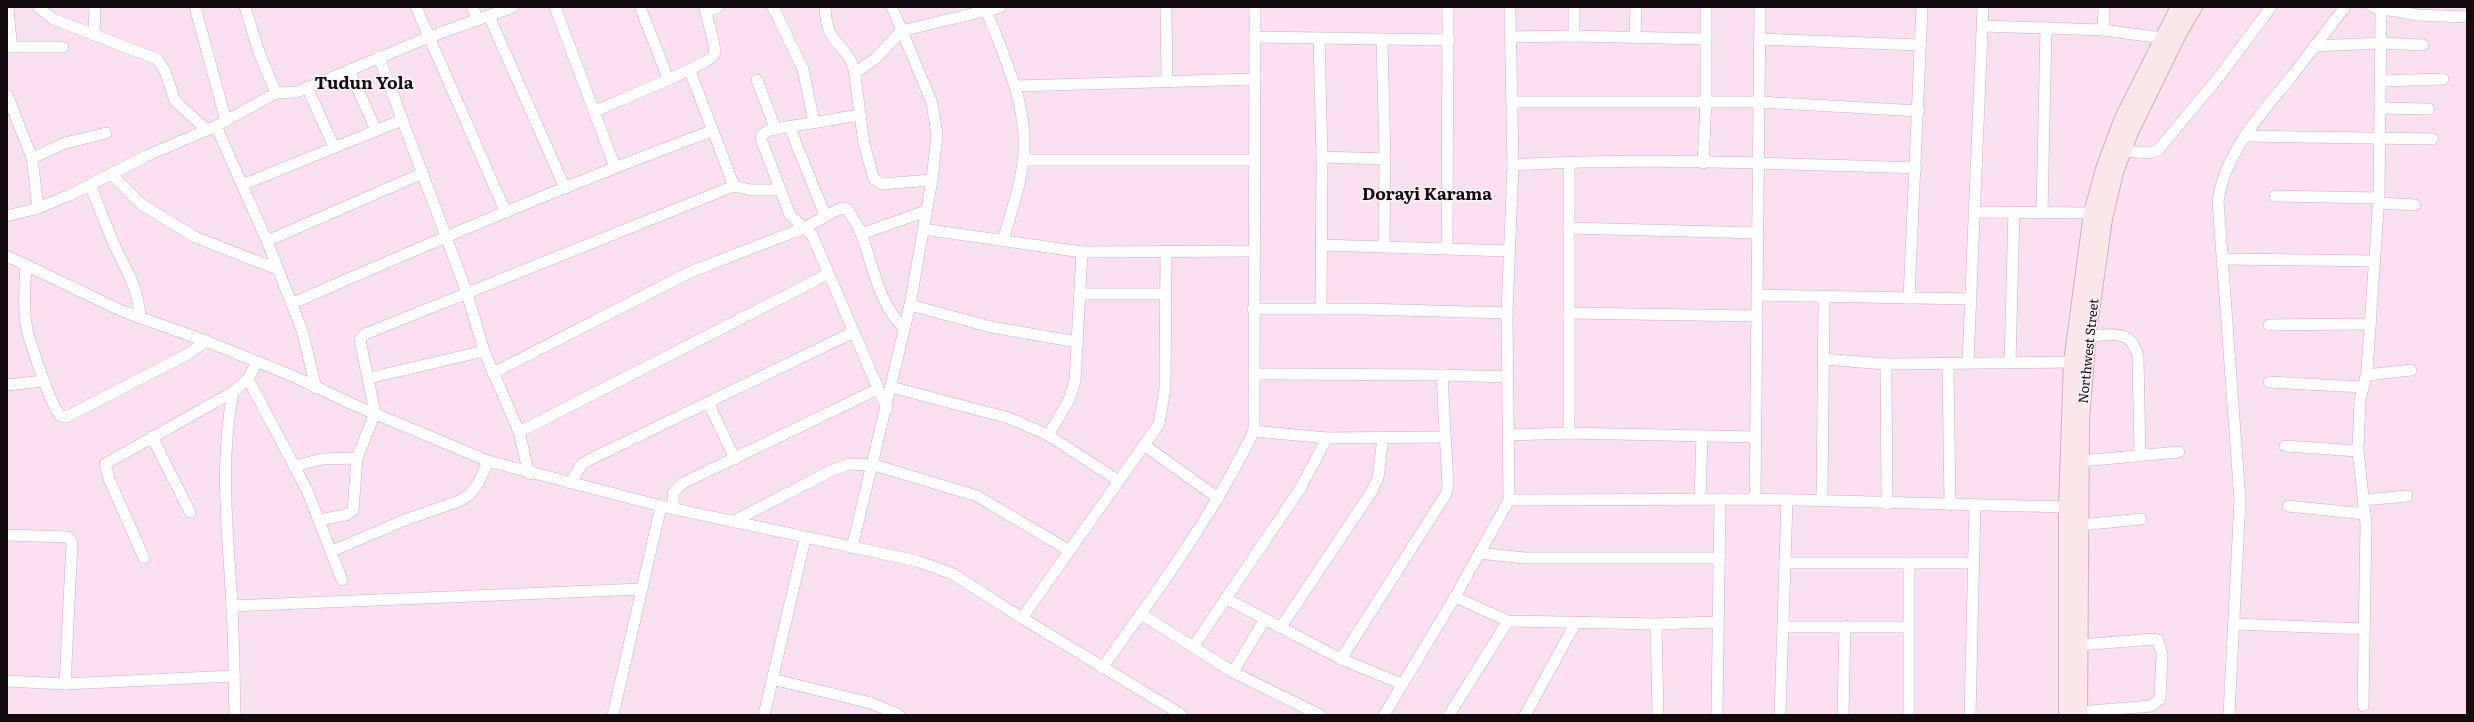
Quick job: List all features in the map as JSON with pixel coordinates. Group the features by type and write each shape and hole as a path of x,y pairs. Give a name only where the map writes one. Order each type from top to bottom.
{"main road":[{"name":"Northwest Street","path":"2075,714 2067,507 2072,362 2092,213 2104,169 2123,118 2162,38 2180,7"},
{"name":"Northwest Street","path":"2075,714 2079,645 2081,420 2088,336 2104,219 2115,172 2123,151 2160,69 2194,7"}],"street":[{"path":"8,7 10,42 7,46 63,47"},
{"path":"38,7 53,19 162,63 175,101 211,128 242,185 267,241 302,330 316,388"},
{"path":"94,35 95,7"},
{"path":"195,7 226,121"},
{"path":"245,7 260,55 276,93"},
{"path":"416,7 506,213"},
{"path":"472,7 478,19"},
{"path":"7,216 38,208 112,175 146,156 226,121 276,93 297,92 429,37 513,7"},
{"path":"555,7 615,167"},
{"path":"640,7 668,78"},
{"path":"595,111 710,60 714,54 705,9 718,7"},
{"path":"773,7 803,69 814,122"},
{"path":"825,7 827,30 852,62 869,164 877,182 882,184 932,180"},
{"path":"852,548 874,465 910,305 932,180 937,126 934,112 892,7"},
{"path":"855,73 876,58 901,31 987,12 1001,7"},
{"path":"1166,7 1167,82"},
{"path":"1102,668 1141,614 1218,498 1232,476 1254,431 1256,374 1253,309 1253,251 1256,7"},
{"path":"1447,248 1448,7"},
{"path":"1384,715 1455,597 1508,500 1506,377 1512,165 1510,7"},
{"path":"1574,7 1574,36"},
{"path":"1635,37 1636,7"},
{"path":"1703,163 1706,101 1706,7"},
{"path":"1755,499 1760,7"},
{"path":"1908,298 1919,111 1922,7"},
{"path":"1968,362 1984,7"},
{"path":"2104,7 2104,30"},
{"path":"2123,151 2150,153 2158,150 2218,78 2270,7"},
{"path":"2228,715 2235,624 2239,476 2218,201 2220,186 2227,166 2262,110 2345,7"},
{"path":"2363,706 2365,514 2358,451 2360,400 2367,374 2379,200 2381,43 2377,8 2417,15 2467,18"},
{"path":"987,12 1015,86 1023,120 1023,160 1020,180 1002,241"},
{"path":"488,16 566,188"},
{"path":"1984,26 2104,30 2162,38"},
{"path":"2042,212 2046,28"},
{"path":"1511,37 1574,36 1706,39"},
{"path":"1255,37 1449,40"},
{"path":"1320,38 1322,157 1321,309"},
{"path":"1382,39 1385,159 1384,247"},
{"path":"1760,39 1920,45"},
{"path":"2314,46 2381,43 2423,45"},
{"path":"379,57 467,293 484,351 519,432 529,474"},
{"path":"349,70 376,130"},
{"path":"690,70 712,132 734,186"},
{"path":"1015,86 1254,79"},
{"path":"2381,81 2443,79"},
{"path":"757,80 775,128"},
{"path":"307,87 334,147"},
{"path":"7,95 25,136 32,158 38,208"},
{"path":"1512,102 1759,102 1919,111"},
{"path":"2381,108 2429,109"},
{"path":"860,116 775,128 762,135 761,139 779,190 790,215 812,235 887,409"},
{"path":"242,185 402,120"},
{"path":"789,126 825,215"},
{"path":"291,304 446,236 506,213 615,167 712,132"},
{"path":"32,158 65,143 106,134"},
{"path":"2246,136 2433,139"},
{"path":"1322,157 1385,159"},
{"path":"1023,160 1255,160"},
{"path":"1512,165 1569,162 1759,163 1916,168"},
{"path":"1569,162 1569,433"},
{"path":"267,241 423,173"},
{"path":"112,175 141,204 195,237 277,269"},
{"path":"90,185 119,256 135,286 139,297 140,318"},
{"path":"320,520 346,515 352,510 357,458 375,413 369,378 361,348 362,337 467,293 734,186 751,190 779,190"},
{"path":"2275,196 2379,200 2415,205"},
{"path":"493,373 690,272 804,228 825,215 841,208 848,209 861,234 867,255 894,318 905,328"},
{"path":"861,234 926,211"},
{"path":"1975,212 2092,213"},
{"path":"2010,361 2014,212"},
{"path":"1569,228 1758,232"},
{"path":"923,229 1082,252 1253,251"},
{"path":"1322,245 1509,251"},
{"path":"1022,618 1159,424 1164,408 1166,251"},
{"path":"1048,435 1072,391 1078,342 1082,252"},
{"path":"7,256 122,312 206,341 488,461 529,474 673,509 917,561 953,574 1102,668 1182,715"},
{"path":"2222,259 2375,261"},
{"path":"26,265 26,323 44,381 58,415 66,417 188,354 206,341"},
{"path":"519,432 828,274"},
{"path":"1080,294 1166,294"},
{"path":"1757,295 1824,298 1971,298"},
{"path":"1822,501 1824,298"},
{"path":"910,305 991,327 1078,342"},
{"path":"1253,309 1507,313"},
{"path":"1569,313 1757,316"},
{"path":"2269,325 2370,324"},
{"path":"570,483 582,464 593,458 709,404 854,332"},
{"path":"2088,336 2118,335 2129,338 2136,345 2138,357 2140,456"},
{"path":"369,378 484,351"},
{"path":"1823,359 1886,364 1948,364 2010,361 2072,362"},
{"path":"144,558 105,467 107,462 233,392 248,379 257,362"},
{"path":"1886,364 1887,504"},
{"path":"1948,364 1950,505"},
{"path":"2367,374 2411,370"},
{"path":"1256,374 1442,374 1506,377"},
{"path":"1341,659 1444,499 1448,487 1444,437 1442,374"},
{"path":"248,379 294,466 320,520 342,580"},
{"path":"7,385 44,381"},
{"path":"2269,382 2364,387"},
{"path":"891,387 995,414 1048,435 1119,481"},
{"path":"673,509 673,493 676,488 878,389"},
{"path":"233,392 225,442 224,504 232,606 235,715"},
{"path":"709,404 735,459"},
{"path":"1254,431 1327,438 1444,437"},
{"path":"1508,435 1569,433 1756,437"},
{"path":"1700,499 1702,436"},
{"path":"152,437 190,512"},
{"path":"1193,647 1300,489 1327,438"},
{"path":"1281,627 1372,491 1378,478 1383,438"},
{"path":"1144,445 1218,498"},
{"path":"2285,446 2358,451"},
{"path":"2081,461 2179,452"},
{"path":"294,466 322,459 357,458"},
{"path":"332,552 405,520 459,501 469,495 478,484 488,461"},
{"path":"732,522 834,470 849,464 874,465 977,496 1070,551"},
{"path":"2363,500 2407,496"},
{"path":"1717,715 1717,622 1720,558 1720,499"},
{"path":"1508,500 1755,499 1887,504 2067,507"},
{"path":"1780,715 1787,500"},
{"path":"613,715 661,506"},
{"path":"1970,715 1975,506"},
{"path":"2288,506 2365,514"},
{"path":"2080,524 2141,519"},
{"path":"7,535 68,537 72,542 65,684"},
{"path":"764,715 805,538"},
{"path":"1479,553 1524,558 1720,558"},
{"path":"1785,563 1974,563"},
{"path":"1909,563 1909,715"},
{"path":"232,606 642,589"},
{"path":"1455,597 1508,621 1576,624 1717,622"},
{"path":"1225,598 1341,659 1402,684"},
{"path":"1141,614 1233,672 1320,715"},
{"path":"1233,672 1265,619"},
{"path":"1449,715 1508,621"},
{"path":"1525,715 1576,624"},
{"path":"1656,624 1658,715"},
{"path":"2235,624 2364,629"},
{"path":"1783,628 1845,626 1908,627"},
{"path":"1844,715 1845,626"},
{"path":"2075,714 2151,706 2157,703 2160,699 2162,654 2160,643 2154,639 2079,645"},
{"path":"7,681 65,684 234,676"},
{"path":"772,679 871,702 898,715"}],"district":[{"name":"Tudun Yola","path":"364,83"},
{"name":"Dorayi Karama","path":"1427,194"}]}
